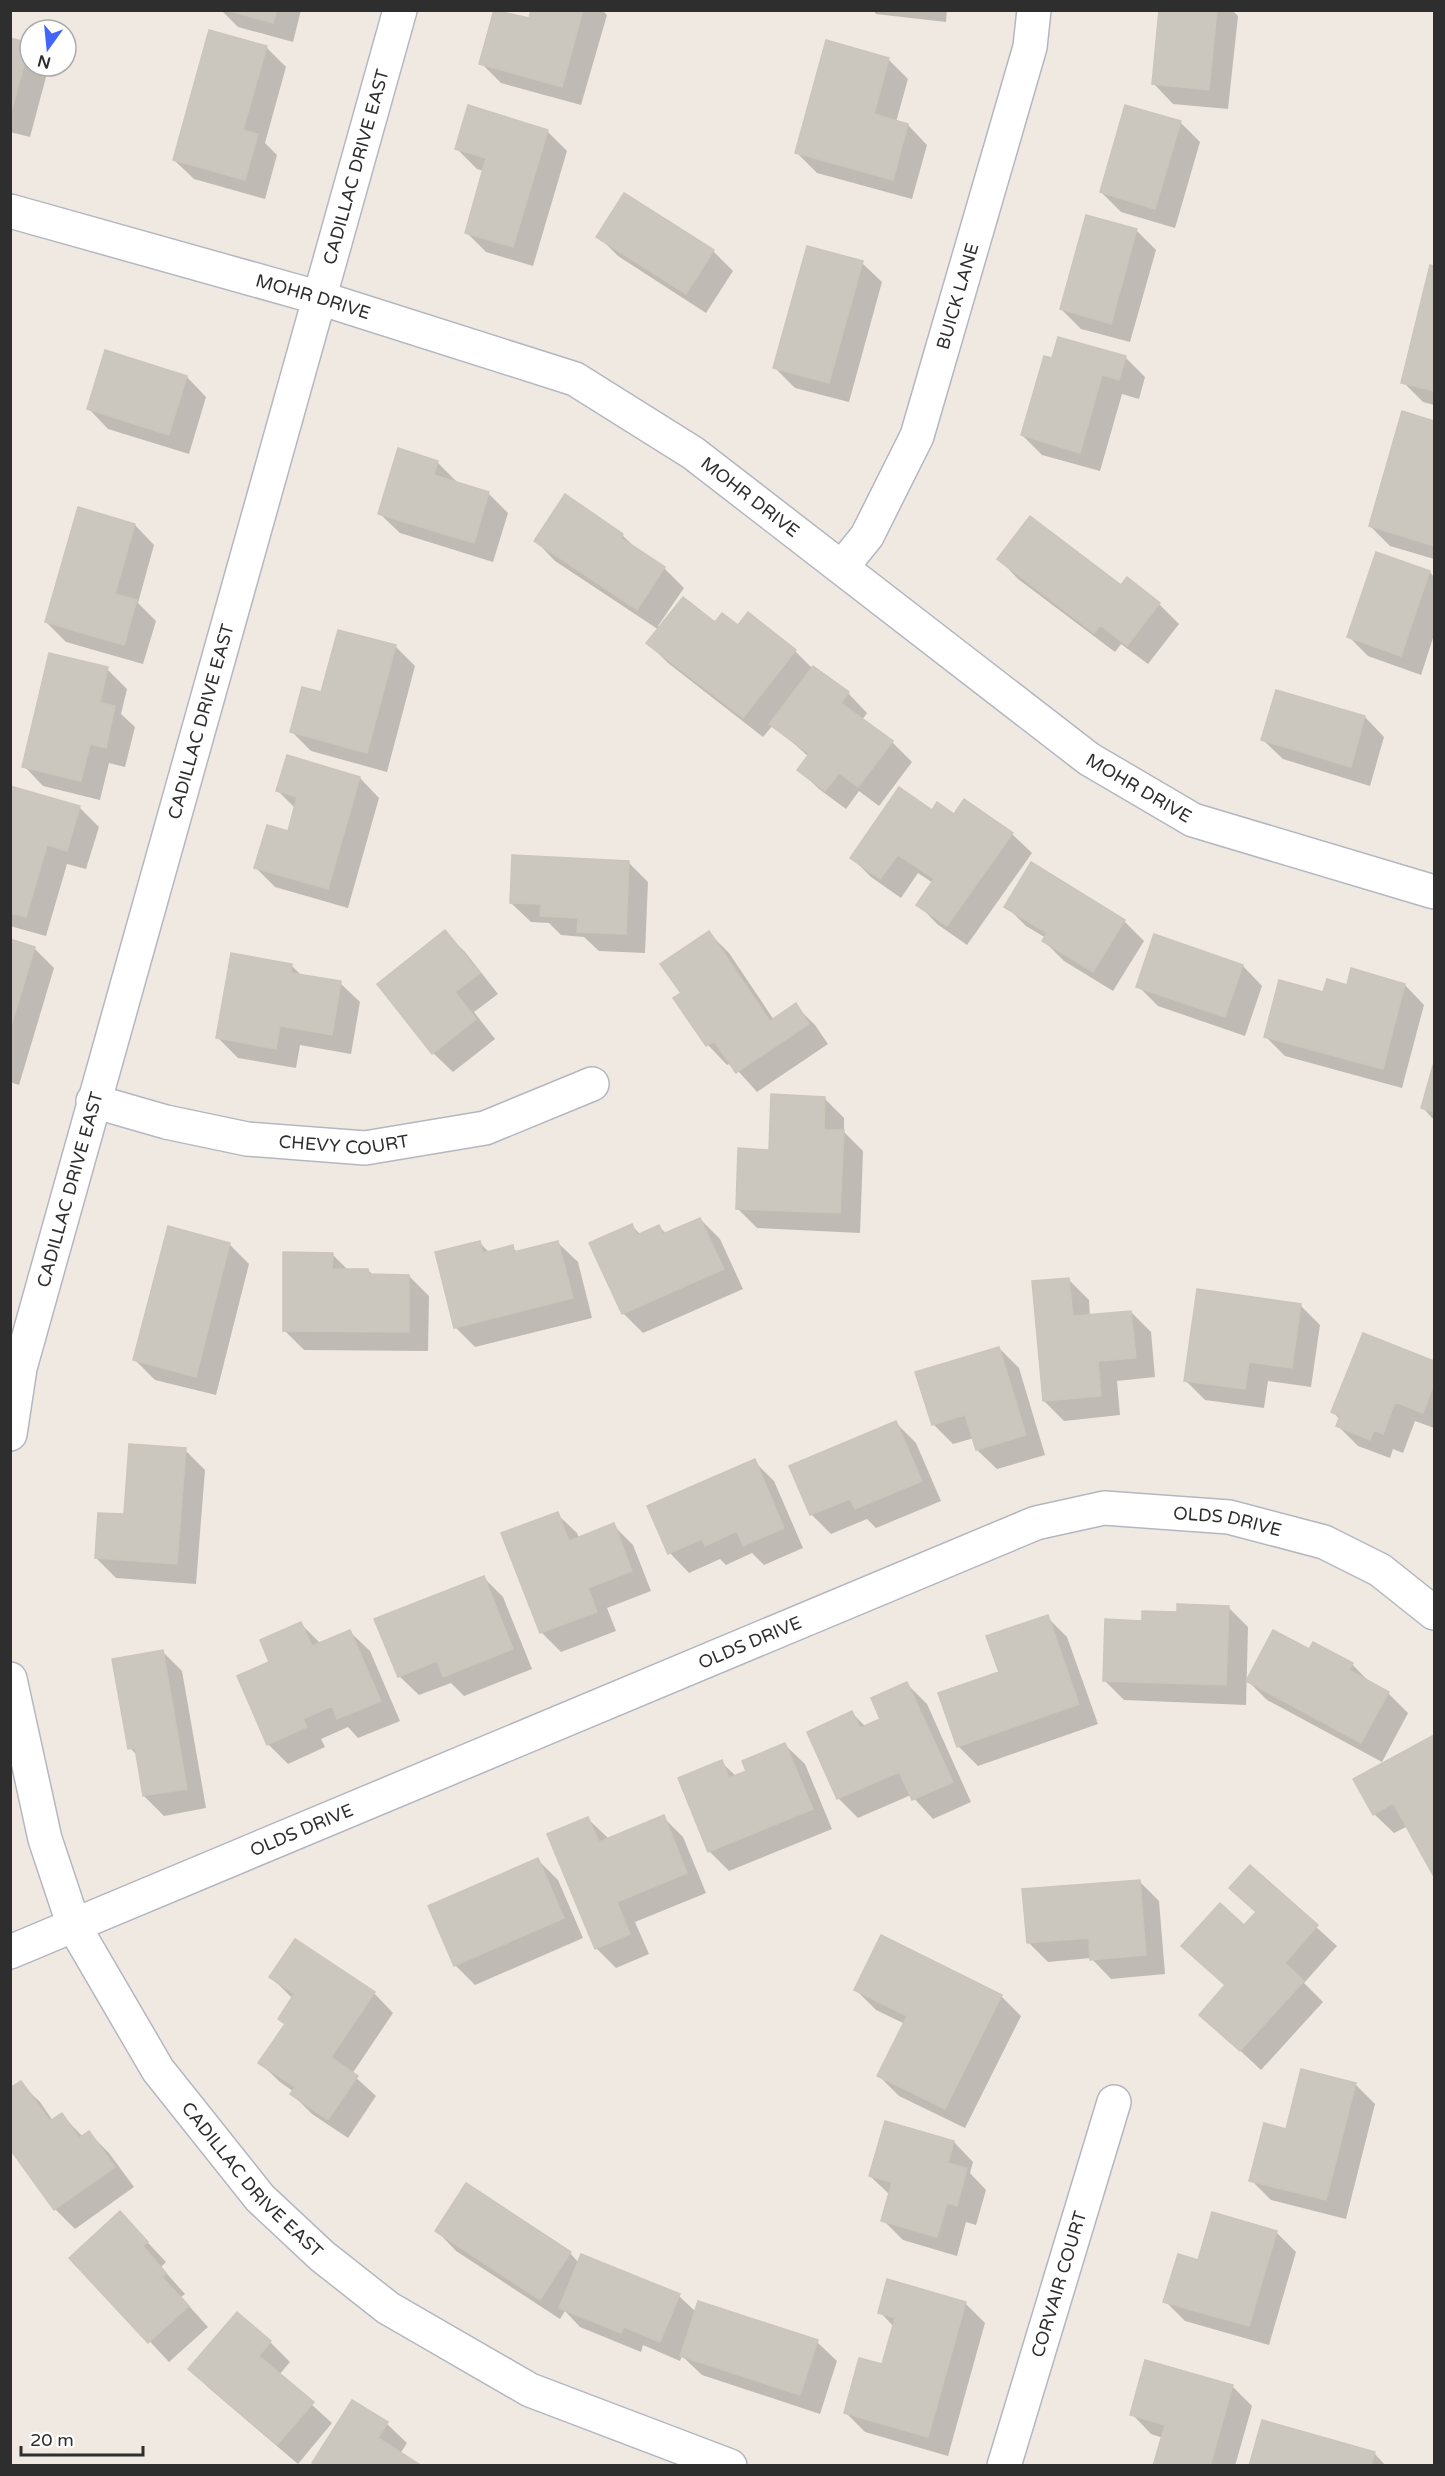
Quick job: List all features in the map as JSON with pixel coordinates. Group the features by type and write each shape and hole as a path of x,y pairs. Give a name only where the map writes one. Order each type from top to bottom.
{"street":[{"name":"CADILLAC DRIVE EAST","path":"10,1434 20,1368 93,1101 400,10"},
{"name":"BUICK LANE","path":"842,567 867,536 917,436 1030,47 1034,10"},
{"name":"MOHR DRIVE","path":"10,211 320,298 575,379 693,453 1089,759 1193,820 1434,892"},
{"name":"CHEVY COURT","path":"93,1101 166,1122 247,1139 365,1148 485,1128 592,1084"},
{"name":"OLDS DRIVE","path":"10,1952 1036,1523 1104,1508 1228,1517 1324,1542 1380,1570 1434,1613"},
{"name":"CADILLAC DRIVE EAST","path":"10,1680 45,1839 74,1926 158,2070 260,2198 322,2256 388,2308 530,2390 730,2466"},
{"name":"CORVAIR COURT","path":"1004,2466 1114,2102"}],"building":[{"path":"226,10 277,10 273,23"},
{"path":"494,10 529,18 531,10 583,10 562,87 479,64"},
{"path":"1159,10 1217,10 1209,90 1152,84"},
{"path":"209,30 267,46 243,130 258,134 245,180 173,160"},
{"path":"10,38 18,40 18,78 20,78 10,116"},
{"path":"826,40 889,58 874,114 908,124 893,180 795,153"},
{"path":"468,105 548,130 513,247 465,233 486,158 455,149"},
{"path":"1125,105 1181,121 1155,209 1100,192"},
{"path":"624,193 714,250 686,294 596,237"},
{"path":"1086,215 1137,229 1111,324 1060,309"},
{"path":"807,246 863,261 829,383 773,368"},
{"path":"1430,265 1434,266 1434,391 1401,383"},
{"path":"1058,337 1126,356 1119,380 1102,375 1080,453 1021,435 1044,356 1052,358"},
{"path":"105,350 187,376 169,435 87,409"},
{"path":"1402,411 1434,421 1434,546 1369,526"},
{"path":"398,448 438,461 434,475 489,492 474,543 378,514"},
{"path":"565,494 623,534 621,538 665,567 637,610 534,541"},
{"path":"78,507 135,524 115,594 137,600 124,645 45,622"},
{"path":"1030,516 1121,585 1127,577 1160,603 1127,646 1100,625 1094,633 997,559"},
{"path":"1376,552 1430,571 1401,656 1347,637"},
{"path":"683,597 715,622 722,613 738,625 748,612 796,650 743,718 646,643"},
{"path":"338,630 396,645 367,753 290,732 302,687 321,692"},
{"path":"49,653 108,667 100,702 115,706 106,748 90,744 81,781 22,767"},
{"path":"813,666 849,692 841,703 893,741 858,787 839,773 825,791 797,770 809,754 769,724"},
{"path":"1276,690 1365,716 1351,767 1261,740"},
{"path":"287,755 360,777 328,889 254,868 267,825 288,831 297,797 276,791"},
{"path":"10,786 80,806 67,851 47,845 26,917 10,913"},
{"path":"899,787 932,810 937,802 954,814 964,799 1013,833 947,926 916,905 934,879 898,855 880,879 850,858"},
{"path":"512,855 629,861 626,934 577,932 578,918 540,916 541,904 510,903"},
{"path":"1031,862 1125,920 1093,972 1042,941 1047,933 1004,907"},
{"path":"445,930 480,973 455,992 476,1019 432,1054 377,984"},
{"path":"709,931 770,1021 796,1003 809,1024 736,1073 714,1041 706,1046 673,998 681,993 660,964"},
{"path":"1154,934 1243,965 1225,1017 1136,987"},
{"path":"10,939 35,947 10,1030"},
{"path":"231,953 292,964 291,973 341,981 332,1035 280,1026 276,1049 216,1038"},
{"path":"1351,968 1405,984 1383,1069 1264,1037 1279,980 1323,992 1327,979 1347,985"},
{"path":"1434,1062 1434,1112 1421,1108"},
{"path":"771,1094 825,1097 824,1130 844,1130 840,1213 736,1209 738,1148 769,1150"},
{"path":"700,1218 724,1269 622,1314 589,1243 632,1224 637,1235 659,1225 663,1234"},
{"path":"168,1226 230,1243 196,1377 133,1360"},
{"path":"480,1241 483,1253 513,1245 514,1252 558,1241 573,1298 454,1328 435,1252"},
{"path":"283,1252 333,1253 332,1269 368,1269 369,1274 409,1275 409,1332 283,1331"},
{"path":"1069,1278 1073,1316 1131,1311 1136,1358 1098,1361 1101,1396 1043,1401 1032,1281"},
{"path":"1197,1289 1301,1304 1292,1368 1249,1362 1245,1389 1184,1381"},
{"path":"1363,1333 1434,1361 1434,1384 1423,1413 1395,1402 1383,1434 1374,1430 1370,1440 1336,1426 1340,1416 1331,1412"},
{"path":"999,1347 1026,1435 976,1450 965,1415 932,1425 915,1372"},
{"path":"896,1421 922,1481 855,1509 850,1499 810,1515 789,1466"},
{"path":"129,1444 186,1448 177,1564 95,1558 98,1513 124,1514"},
{"path":"755,1459 784,1528 743,1546 737,1531 705,1546 702,1539 668,1554 647,1506"},
{"path":"558,1512 569,1541 614,1523 632,1571 588,1588 597,1612 540,1633 501,1533"},
{"path":"484,1576 513,1649 443,1677 437,1661 398,1677 374,1619"},
{"path":"1177,1604 1229,1606 1226,1685 1103,1681 1105,1619 1142,1621 1142,1611 1177,1612"},
{"path":"1048,1615 1079,1704 957,1747 938,1693 999,1672 986,1636"},
{"path":"301,1622 312,1646 350,1630 381,1701 337,1719 332,1706 303,1719 307,1727 267,1745 237,1676 269,1662 260,1640"},
{"path":"1273,1630 1309,1649 1313,1642 1353,1663 1349,1670 1389,1692 1361,1743 1246,1681"},
{"path":"163,1650 187,1789 143,1796 135,1748 128,1749 112,1659"},
{"path":"907,1682 953,1782 912,1800 899,1772 837,1799 807,1732 852,1711 860,1728 880,1719 871,1698"},
{"path":"1434,1735 1433,1875 1393,1803 1373,1815 1353,1779"},
{"path":"785,1743 813,1809 708,1852 678,1778 722,1760 729,1778 746,1771 742,1761"},
{"path":"664,1815 687,1873 617,1902 630,1934 595,1949 547,1834 588,1817 599,1842"},
{"path":"538,1858 564,1918 454,1966 428,1906"},
{"path":"1250,1865 1318,1925 1285,1963 1304,1981 1240,2051 1199,2015 1225,1985 1181,1946 1220,1903 1244,1925 1256,1912 1229,1888"},
{"path":"1140,1880 1146,1955 1090,1960 1089,1938 1027,1943 1022,1889"},
{"path":"881,1935 1002,1995 945,2109 877,2076 907,2016 854,1990"},
{"path":"295,1939 375,1992 331,2057 358,2076 328,2120 290,2094 295,2087 258,2063 285,2024 278,2019 294,1994 269,1977"},
{"path":"1301,2069 1356,2083 1326,2200 1249,2181 1264,2123 1286,2129"},
{"path":"21,2081 50,2121 62,2113 79,2138 89,2131 115,2167 54,2210 10,2149 10,2088"},
{"path":"885,2121 954,2141 948,2163 967,2168 957,2206 947,2203 937,2237 881,2221 892,2182 869,2176"},
{"path":"466,2183 571,2252 540,2300 435,2231"},
{"path":"120,2211 148,2242 143,2246 166,2273 162,2277 189,2306 148,2343 69,2258"},
{"path":"1212,2212 1277,2231 1249,2326 1163,2302 1178,2254 1198,2260"},
{"path":"581,2254 680,2294 660,2342 624,2327 621,2333 559,2308"},
{"path":"887,2279 966,2302 928,2437 844,2413 859,2358 882,2364 895,2318 878,2313"},
{"path":"698,2301 818,2340 800,2395 680,2356"},
{"path":"237,2312 271,2341 259,2356 314,2402 277,2445 188,2369"},
{"path":"1145,2360 1233,2385 1210,2466 1153,2466 1165,2425 1130,2415"},
{"path":"352,2400 388,2422 378,2438 422,2466 315,2466 312,2463"},
{"path":"1262,2420 1375,2452 1371,2466 1249,2466"}]}
